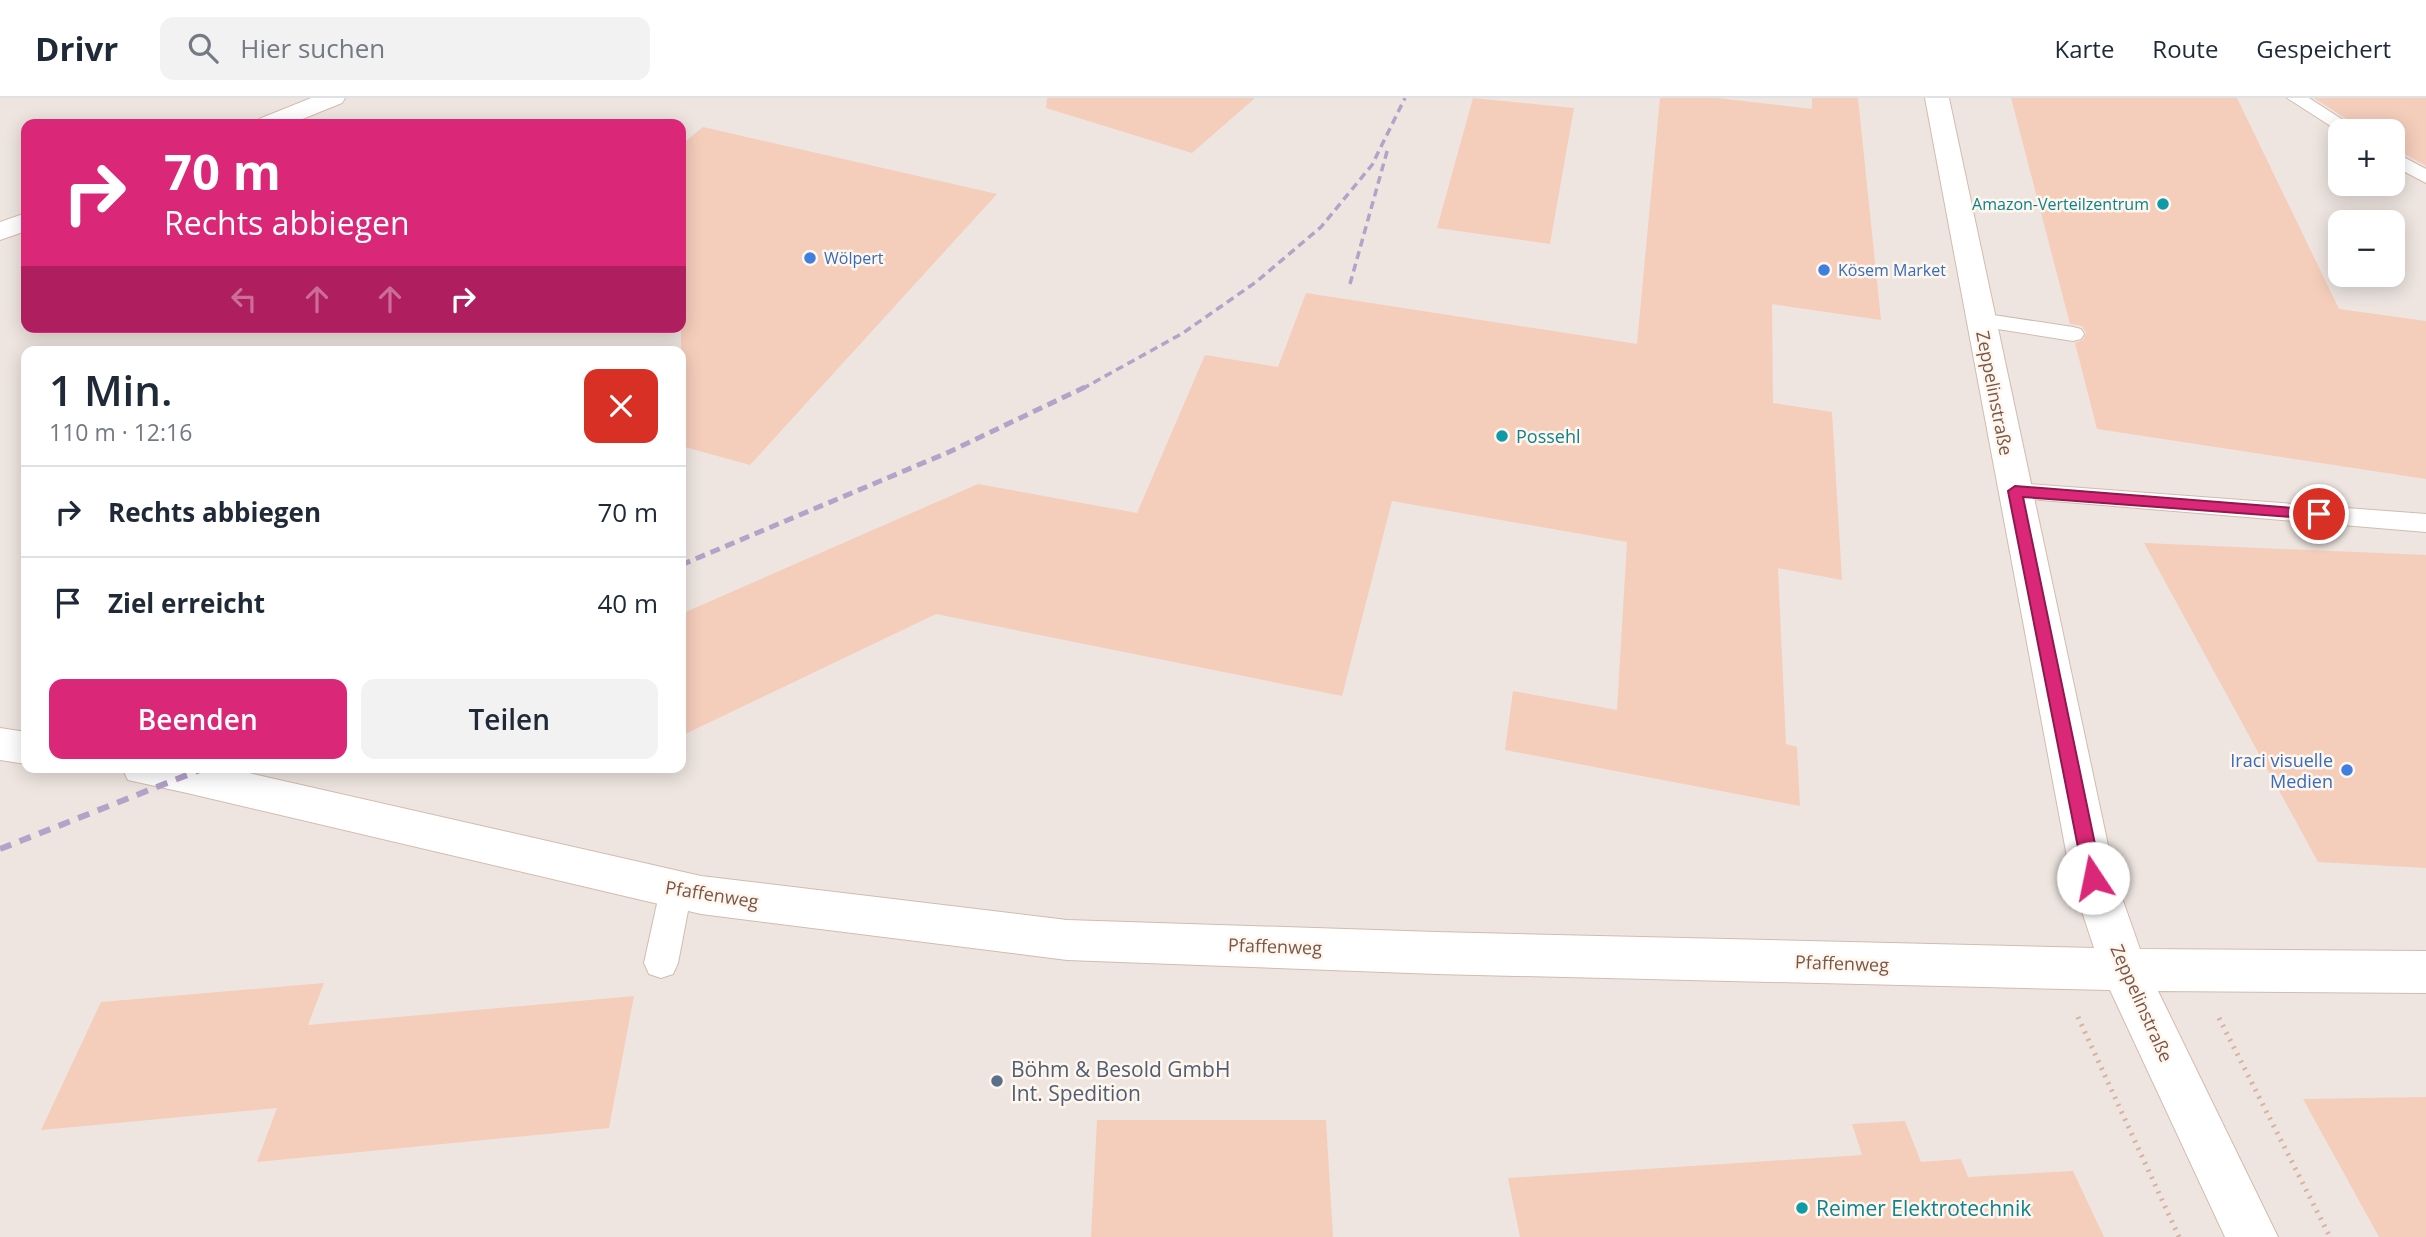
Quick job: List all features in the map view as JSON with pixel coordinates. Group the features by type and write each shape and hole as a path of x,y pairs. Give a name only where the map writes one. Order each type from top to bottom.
{"street":[{"path":"280,119 333,98"},
{"name":"Zeppelinstraße","path":"1937,98 2093,878 2124,970 2252,1237"},
{"path":"0,232 21,223"},
{"path":"0,744 21,747"},
{"name":"Pfaffenweg","path":"170,773 676,890 1067,940 1436,953 2056,969 2426,972"}],"lane":[{"path":"2296,98 2331,119"},
{"path":"2405,165 2426,177"},
{"path":"1980,320 2073,334"},
{"path":"2015,491 2426,523"},
{"path":"661,963 676,890"}],"path":[{"path":"2056,969 2179,1237"},
{"path":"2195,971 2330,1237"}],"shaded area":[{"path":"0,98 2426,98 2426,1237 0,1237"}],"building":[{"path":"1047,98 1255,98 1192,153 1046,108"},
{"path":"1473,98 1574,108 1550,244 1437,228"},
{"path":"1660,98 1718,98 1812,109 1812,98 1858,98 1881,320 1772,304 1773,403 1832,412 1842,580 1778,568 1786,744 1797,747 1800,806 1505,750 1513,691 1617,710 1627,542 1392,501 1342,696 936,614 686,734 686,612 978,484 1137,513 1205,355 1278,367 1306,293 1637,344"},
{"name":"Amazon-Verteilzentrum","path":"2011,98 2237,98 2339,309 2426,321 2426,479 2097,429 2075,343 2083,340 2086,333 2082,326 2070,324"},
{"path":"2314,98 2426,98 2426,166 2405,154 2405,119 2346,119"},
{"name":"Wölpert","path":"703,127 997,194 750,465 686,447 686,346 681,346 681,333 686,333 686,141"},
{"name":"Iraci visuelle Medien","path":"2144,543 2426,555 2426,868 2318,862"},
{"path":"324,983 308,1025 634,996 609,1128 257,1162 277,1108 41,1130 101,1002"},
{"path":"2426,1097 2426,1237 2379,1237 2303,1099"},
{"path":"1097,1120 1326,1120 1333,1237 1091,1237"},
{"name":"Reimer Elektrotechnik","path":"1905,1121 1921,1162 1961,1159 1968,1177 2073,1171 2104,1237 1520,1237 1508,1178 1862,1155 1852,1124"}],"railway":[{"path":"1082,389 1183,333 1256,282 1321,227 1372,165 1405,98"},
{"path":"1350,284 1388,148"},
{"path":"686,563 949,452 1085,387"},
{"path":"0,849 192,773"}],"place":[{"name":"Amazon-Verteilzentrum","path":"2163,204"},
{"name":"Wölpert","path":"810,258"},
{"name":"Kösem Market","path":"1824,270"},
{"name":"Possehl","path":"1502,436"},
{"name":"Iraci visuelle Medien","path":"2347,770"},
{"name":"Böhm & Besold GmbH Int. Spedition","path":"997,1081"},
{"name":"Reimer Elektrotechnik","path":"1802,1208"}],"route":[{"path":"2093,878 2015,491 2319,514"}]}
